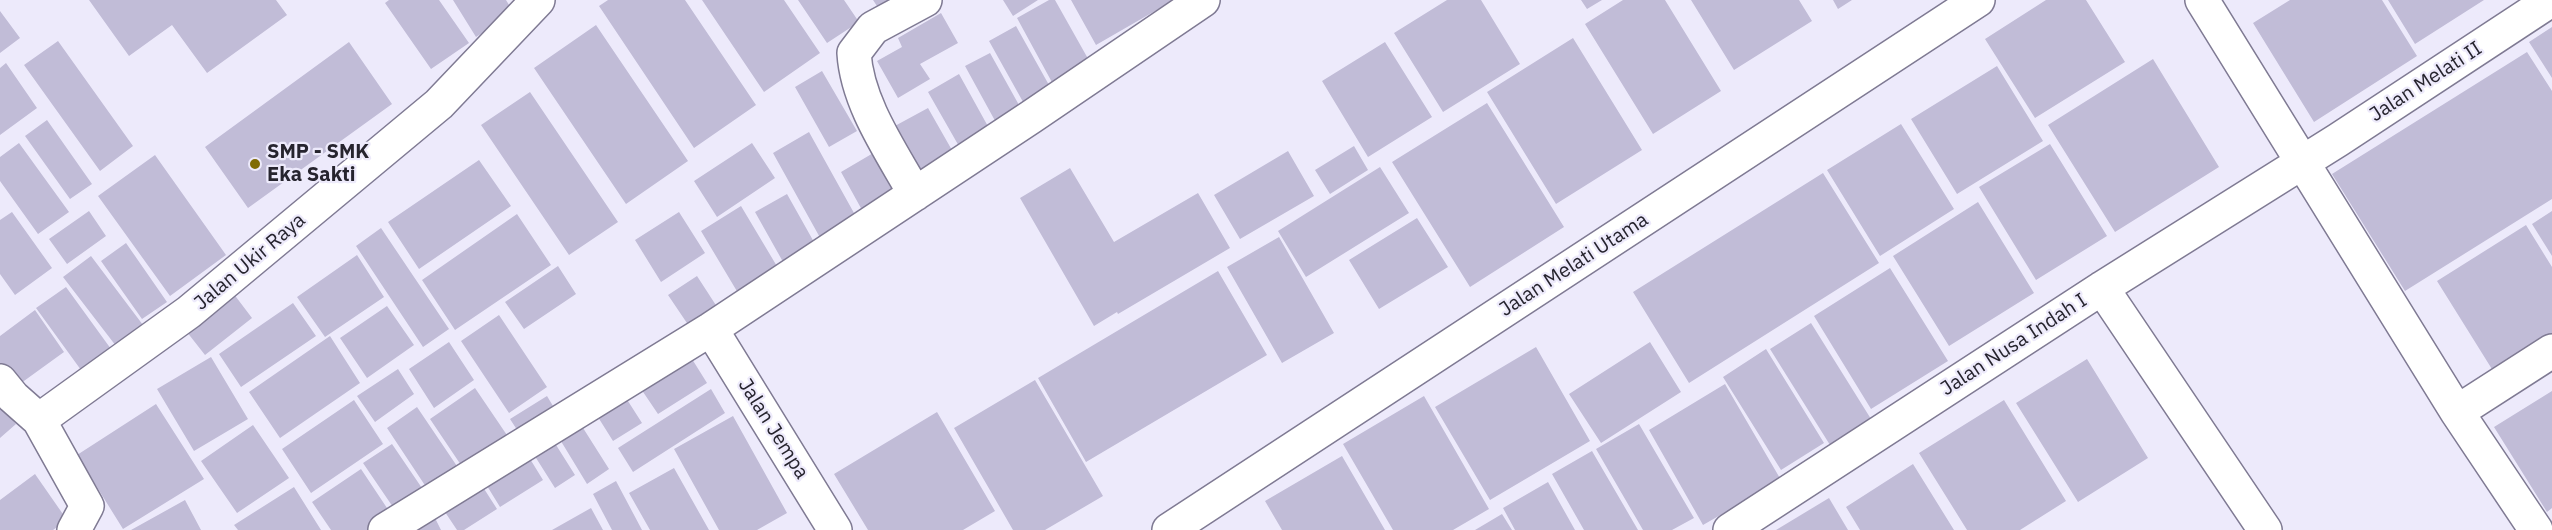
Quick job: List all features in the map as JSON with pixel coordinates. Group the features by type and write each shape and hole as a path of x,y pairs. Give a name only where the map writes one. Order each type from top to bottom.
{"street":[{"name":"Jalan Ukir Raya","path":"39,420 189,312 439,104 538,0"},
{"path":"915,194 869,107 855,75 854,53 873,28 925,0"},
{"path":"385,530 711,328 1203,0"},
{"name":"Jalan Melati Utama","path":"1169,530 1978,0"},
{"path":"2202,0 2457,412 2536,530"},
{"name":"Jalan Melati II","path":"2301,163 2551,0"},
{"name":"Jalan Nusa Indah I","path":"1730,530 2102,288 2301,163"},
{"path":"2102,288 2265,530"},
{"name":"Jalan Jempa","path":"711,328 835,530"},
{"path":"2457,412 2552,351"},
{"path":"0,381 13,397 39,420 87,506 74,530"}],"building":[{"path":"89,0 276,0 287,15 207,73 172,25 129,56"},
{"path":"389,0 439,0 469,43 431,69 385,3"},
{"path":"453,0 506,0 514,13 476,37"},
{"path":"608,0 685,0 756,105 694,148 599,6"},
{"path":"702,0 784,0 820,53 764,92"},
{"path":"798,0 844,0 859,22 827,43"},
{"path":"873,0 892,0 879,9"},
{"path":"1003,0 1038,0 1013,16"},
{"path":"1049,0 1055,0 1091,64 1054,86 1017,18"},
{"path":"1071,0 1174,0 1096,45"},
{"path":"1447,0 1481,0 1520,64 1443,112 1394,33"},
{"path":"1581,0 1602,0 1587,9"},
{"path":"1623,0 1665,0 1721,91 1653,134 1585,24"},
{"path":"1691,0 1799,0 1812,21 1734,70"},
{"path":"1833,0 1852,0 1838,9"},
{"path":"2046,0 2086,0 2125,62 2035,118 1985,39"},
{"path":"2290,0 2382,0 2417,56 2314,122 2253,23"},
{"path":"2388,0 2484,0 2415,44"},
{"path":"0,11 20,38 0,53"},
{"path":"941,13 958,43 920,64 930,79 898,98 877,61 902,47 898,38"},
{"path":"596,25 688,161 626,204 534,68"},
{"path":"1016,26 1054,94 1027,109 989,41"},
{"path":"2552,27 2552,78 2529,42"},
{"path":"1573,38 1642,150 1556,204 1487,92"},
{"path":"58,41 133,146 100,171 24,65"},
{"path":"349,42 392,104 248,208 205,147"},
{"path":"1385,42 1432,117 1368,157 1322,81"},
{"path":"2527,52 2552,91 2552,199 2405,291 2332,174"},
{"path":"990,53 1024,114 999,128 965,66"},
{"path":"2153,59 2219,167 2115,232 2048,125"},
{"path":"6,63 37,108 0,135 0,68"},
{"path":"1997,66 2043,141 1957,194 1911,119"},
{"path":"822,71 857,131 829,147 795,87"},
{"path":"959,74 990,130 960,148 928,92"},
{"path":"530,92 618,222 569,255 481,125"},
{"path":"1487,103 1564,227 1470,287 1392,162"},
{"path":"928,108 957,159 923,179 893,127"},
{"path":"47,120 92,184 70,199 25,136"},
{"path":"1901,124 1954,209 1880,256 1827,170"},
{"path":"809,132 859,222 823,243 773,153"},
{"path":"19,143 69,212 38,234 0,181 0,157"},
{"path":"752,143 775,178 717,217 694,181"},
{"path":"2050,144 2107,236 2036,280 1979,187"},
{"path":"1354,146 1368,170 1330,194 1315,170"},
{"path":"1288,151 1314,196 1240,239 1214,195"},
{"path":"875,152 897,190 862,210 841,172"},
{"path":"155,155 226,255 170,296 98,196"},
{"path":"479,160 511,206 419,269 388,222"},
{"path":"1380,167 1409,213 1306,277 1278,231"},
{"path":"1070,168 1114,242 1198,193 1230,248 1094,326 1020,198"},
{"path":"1823,173 1879,263 1689,383 1633,292"},
{"path":"787,194 819,251 787,269 755,212"},
{"path":"1978,202 2034,293 1949,346 1893,256"},
{"path":"741,206 781,273 741,298 701,231"},
{"path":"89,211 106,236 67,264 49,239"},
{"path":"2552,211 2552,256 2532,224"},
{"path":"12,212 52,268 15,295 0,274 0,220"},
{"path":"679,212 705,253 661,282 635,240"},
{"path":"517,214 551,265 455,330 422,280"},
{"path":"1417,218 1448,267 1379,309 1349,260"},
{"path":"2526,225 2552,267 2552,349 2500,382 2437,281"},
{"path":"381,228 449,329 423,347 356,246"},
{"path":"1279,237 1334,333 1282,363 1227,267"},
{"path":"126,243 167,302 142,319 101,261"},
{"path":"357,255 384,297 325,337 297,297"},
{"path":"91,256 143,325 116,346 63,277"},
{"path":"558,266 576,294 524,329 505,302"},
{"path":"1890,268 1948,361 1871,409 1814,316"},
{"path":"1218,271 1267,355 1086,462 1038,378"},
{"path":"697,276 721,313 693,332 668,295"},
{"path":"66,287 111,349 81,370 36,308"},
{"path":"230,289 252,318 205,355 183,327"},
{"path":"293,303 316,336 241,387 219,354"},
{"path":"387,306 414,345 367,378 340,338"},
{"path":"35,310 64,352 17,386 0,363 0,336"},
{"path":"499,315 547,387 509,413 461,341"},
{"path":"1811,323 1876,427 1835,453 1770,349"},
{"path":"330,336 360,383 280,438 249,392"},
{"path":"449,342 474,380 434,408 409,369"},
{"path":"1650,342 1681,392 1601,443 1569,394"},
{"path":"1536,347 1590,441 1490,500 1435,407"},
{"path":"1766,349 1824,443 1781,470 1723,377"},
{"path":"687,351 707,383 658,414 637,383"},
{"path":"211,357 248,419 194,451 157,389"},
{"path":"2087,359 2148,458 2078,502 2016,403"},
{"path":"398,369 414,394 375,422 357,396"},
{"path":"1035,380 1103,496 1045,530 1013,530 954,428"},
{"path":"1725,384 1781,480 1703,525 1649,430"},
{"path":"619,387 642,423 613,441 591,406"},
{"path":"475,388 513,444 467,474 430,419"},
{"path":"711,389 725,413 633,472 618,448"},
{"path":"2552,391 2552,508 2547,512 2494,427"},
{"path":"547,396 559,416 523,439 510,419"},
{"path":"1424,396 1489,509 1453,530 1393,530 1343,444"},
{"path":"354,400 383,444 311,493 282,449"},
{"path":"2004,400 2066,501 2020,530 1967,530 1919,453"},
{"path":"156,404 204,479 123,529 77,455"},
{"path":"0,405 16,424 0,438"},
{"path":"417,407 463,475 432,496 387,428"},
{"path":"937,412 995,511 963,530 868,530 834,474"},
{"path":"733,416 787,513 757,530 719,530 674,449"},
{"path":"578,420 609,469 587,484 556,433"},
{"path":"1639,424 1694,518 1672,530 1643,530 1596,449"},
{"path":"253,425 289,478 237,513 201,461"},
{"path":"551,437 575,475 555,488 531,450"},
{"path":"392,444 426,494 397,513 363,463"},
{"path":"1592,451 1638,530 1584,530 1552,474"},
{"path":"527,454 543,480 500,507 484,481"},
{"path":"1342,456 1385,530 1282,530 1265,501"},
{"path":"1913,464 1954,530 1860,530 1846,507"},
{"path":"674,468 709,530 650,530 629,493"},
{"path":"361,469 395,520 380,530 331,530 312,502"},
{"path":"35,474 67,520 53,530 0,530 0,500"},
{"path":"616,481 642,530 612,530 593,494"},
{"path":"1548,482 1575,530 1515,530 1503,508"},
{"path":"481,484 497,509 464,530 457,530 443,509"},
{"path":"294,487 321,530 238,530 234,525"},
{"path":"1829,498 1848,530 1776,530"},
{"path":"185,500 201,530 131,530"},
{"path":"591,508 603,530 552,530"},
{"path":"1502,514 1512,530 1475,530"},
{"path":"434,516 441,530 407,530"}],"place":[{"name":"SMP - SMK Eka Sakti","path":"255,164"}]}
